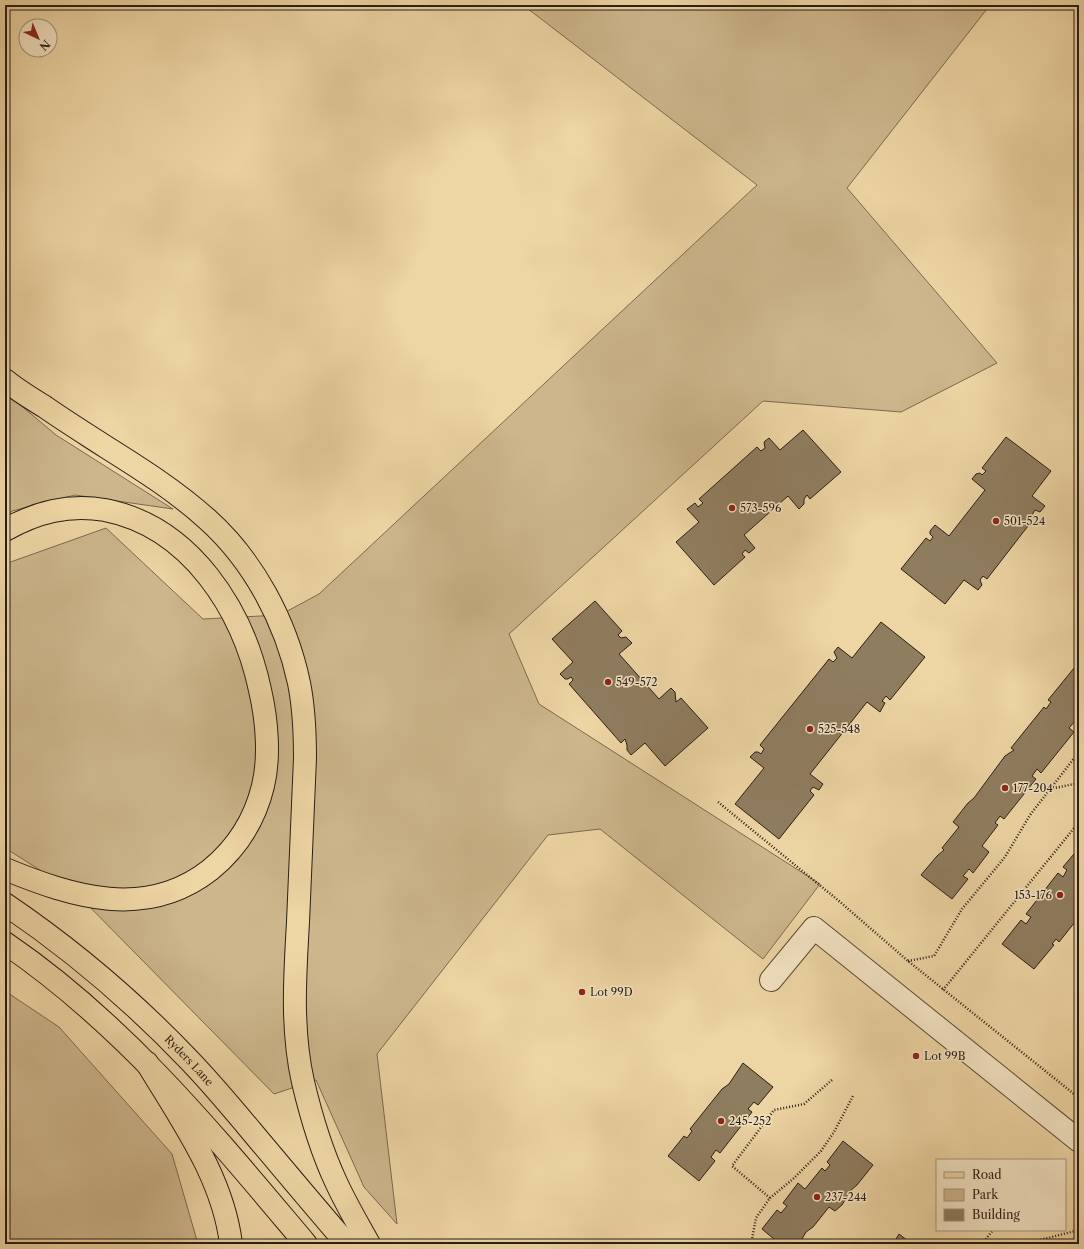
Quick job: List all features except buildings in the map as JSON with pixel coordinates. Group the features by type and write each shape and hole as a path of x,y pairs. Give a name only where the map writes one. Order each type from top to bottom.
{"main road":[{"path":"5,380 28,397 153,476 208,519 241,555 255,576 277,617 287,640 297,676 305,732 295,980 296,1031 299,1057 309,1107 325,1156 336,1183 369,1244"},
{"path":"5,530 18,522 56,510 76,508 96,509 116,512 134,518 165,535 180,546 206,574 232,613 243,636 259,685 266,721 267,744 264,784 258,804 250,821 230,852 218,864 187,885 170,892 145,898 134,900 116,900 80,895 5,869"},
{"name":"Ryders Lane","path":"5,904 65,947 130,1002 162,1032 220,1095 347,1244"},
{"path":"5,943 23,955 89,1007 120,1036 147,1063 216,1139 306,1244"},
{"path":"147,1063 198,1149 208,1170 225,1212 230,1232 231,1244"}],"lane":[{"path":"771,980 814,928 1079,1141"}],"path":[{"path":"908,962 934,956 962,909 1004,856 1030,815 1079,752"},
{"path":"1050,789 1079,783"},
{"path":"718,802 839,901 908,962 1078,1096"},
{"path":"943,990 1079,822"},
{"path":"770,1198 732,1166 774,1110 804,1104 832,1080"},
{"path":"751,1244 756,1218 770,1198 793,1179 821,1151 834,1132 852,1096"},
{"path":"1033,1244 1036,1241 1079,1230"},
{"path":"982,1244 993,1231"}],"green space":[{"path":"523,5 990,5 847,188 997,363 901,412 763,401 509,634 539,704 820,884 763,959 600,829 548,835 377,1054 397,1224 364,1187 316,1080 274,1094 75,892 5,848 5,564 106,528 203,619 280,615 319,594 757,185"},
{"path":"5,392 56,435 173,509 75,495 12,511 5,517"},
{"path":"5,991 59,1027 172,1154 198,1244 5,1244"}],"place":[{"name":"573-596","path":"732,508"},
{"name":"501-524","path":"996,521"},
{"name":"549-572","path":"608,682"},
{"name":"525-548","path":"810,729"},
{"name":"177-204","path":"1005,788"},
{"name":"153-176","path":"1060,895"},
{"name":"Lot 99D","path":"582,992"},
{"name":"Lot 99B","path":"916,1056"},
{"name":"245-252","path":"721,1121"},
{"name":"237-244","path":"817,1197"}]}
